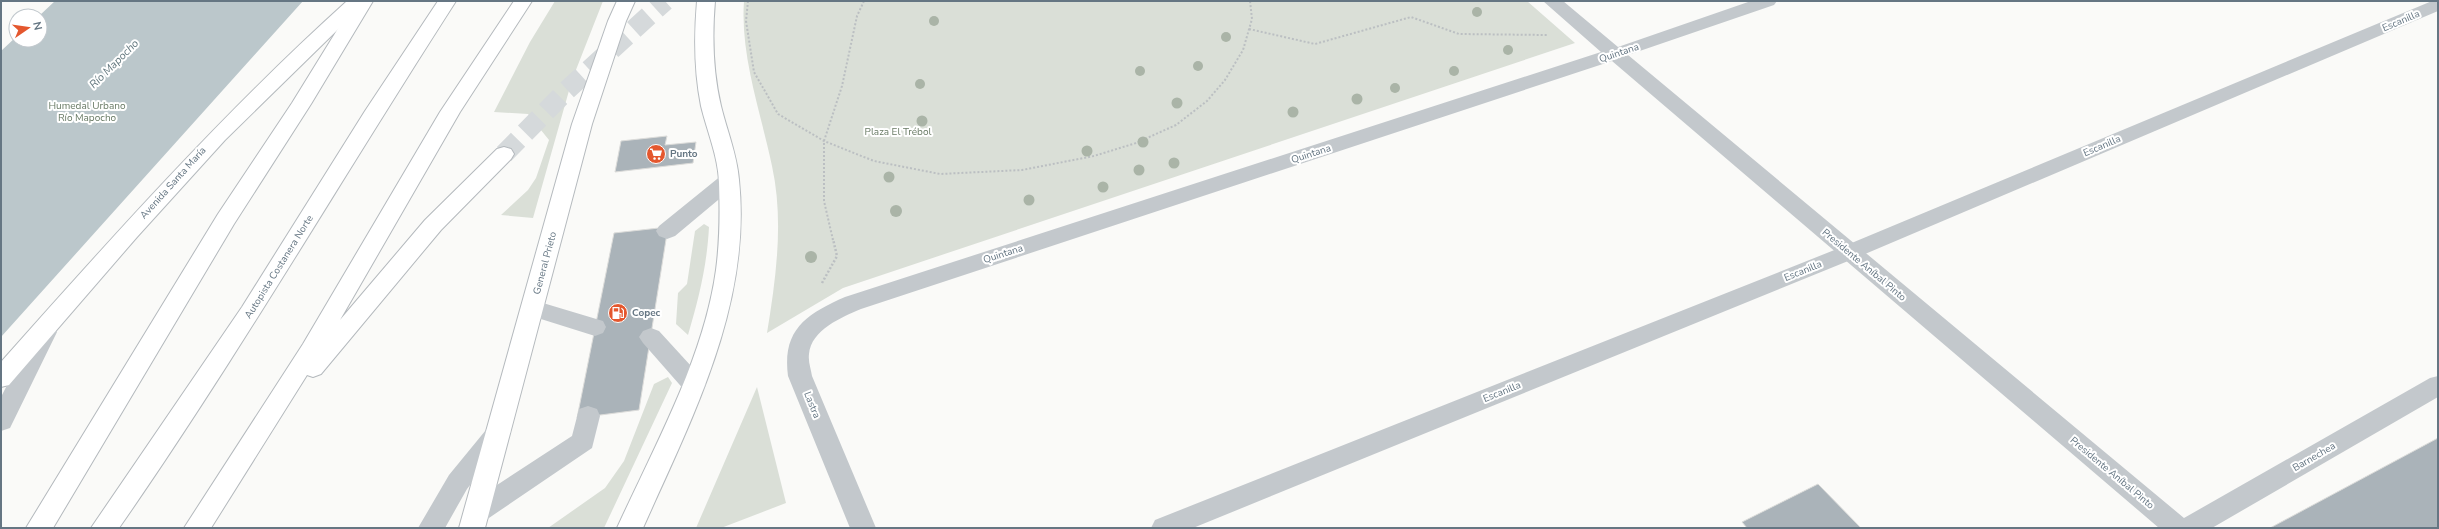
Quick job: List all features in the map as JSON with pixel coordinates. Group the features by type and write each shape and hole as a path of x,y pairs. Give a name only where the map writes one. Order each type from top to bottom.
{"main road":[{"name":"Avenida Santa María","path":"1,378 223,128 272,78 358,1"},
{"path":"39,528 226,219 301,104 364,1"},
{"name":"Autopista Costanera Norte","path":"104,528 174,429 250,313 375,111 447,1"},
{"path":"197,528 260,432 311,350 450,112 523,1"},
{"name":"General Prieto","path":"474,520 582,124 616,21 626,1"},
{"path":"630,528 694,385 706,352 723,288 731,214 730,180 724,146 709,96 704,59 706,1"},
{"path":"260,432 407,254 462,194 504,154"}],"street":[{"name":"Presidente Aníbal Pinto","path":"1552,1 2177,528"},
{"name":"Quintana","path":"853,303 1614,54 1768,1"},
{"name":"Escanilla","path":"1164,528 1850,252 2427,8"},
{"path":"667,231 730,180"},
{"name":"Lastra","path":"853,303 825,317 811,327 798,351 798,362 800,376 863,528"},
{"path":"533,308 595,327"},
{"path":"1,421 51,321"},
{"path":"651,337 694,385"},
{"name":"Barnechea","path":"2189,528 2438,385"},
{"path":"474,520 584,441 588,416"},
{"path":"431,528 458,482 499,432"}],"path":[{"path":"748,1 746,21 754,72 778,114 824,141 874,162 940,174 1022,170 1094,156 1136,143 1176,125 1207,101 1225,80 1243,50 1252,19 1250,1"},
{"path":"819,287 837,256 824,201 824,141 842,86 857,16 864,1"},
{"path":"1249,29 1315,44 1411,17 1459,34 1594,36"}],"green space":[{"path":"555,1 603,1 572,80 533,218 501,215 528,190 536,178 549,140 528,114 494,112 530,42"},
{"name":"Plaza El Trébol","path":"744,1 1527,1 1575,43 843,288 767,333 776,270 778,208 772,166 748,63 745,43"},
{"path":"704,224 709,227 706,255 699,295 688,335 676,324 678,293 687,284 695,231"},
{"path":"668,377 672,383 604,528 548,528 605,488 624,461 654,384"},
{"path":"757,387 786,503 721,528 696,528"}],"water":[{"name":"Humedal Urbano Río Mapocho","path":"55,1 303,1 1,337 1,51 8,44 8,48 48,48 48,8"}],"building":[{"name":"Punto","path":"667,136 665,145 696,142 693,163 615,172 621,141"},
{"path":"668,227 639,410 577,418 614,233"},
{"path":"2438,438 2438,528 2270,528"},
{"path":"1818,484 1861,528 1747,528 1742,522"}],"tunnel":[{"path":"504,154 567,90 665,1"}],"place":[{"name":"Punto","path":"656,154"},
{"name":"Copec","path":"618,313"}],"water label":[{"name":"Río Mapocho","path":"114,64"}]}
